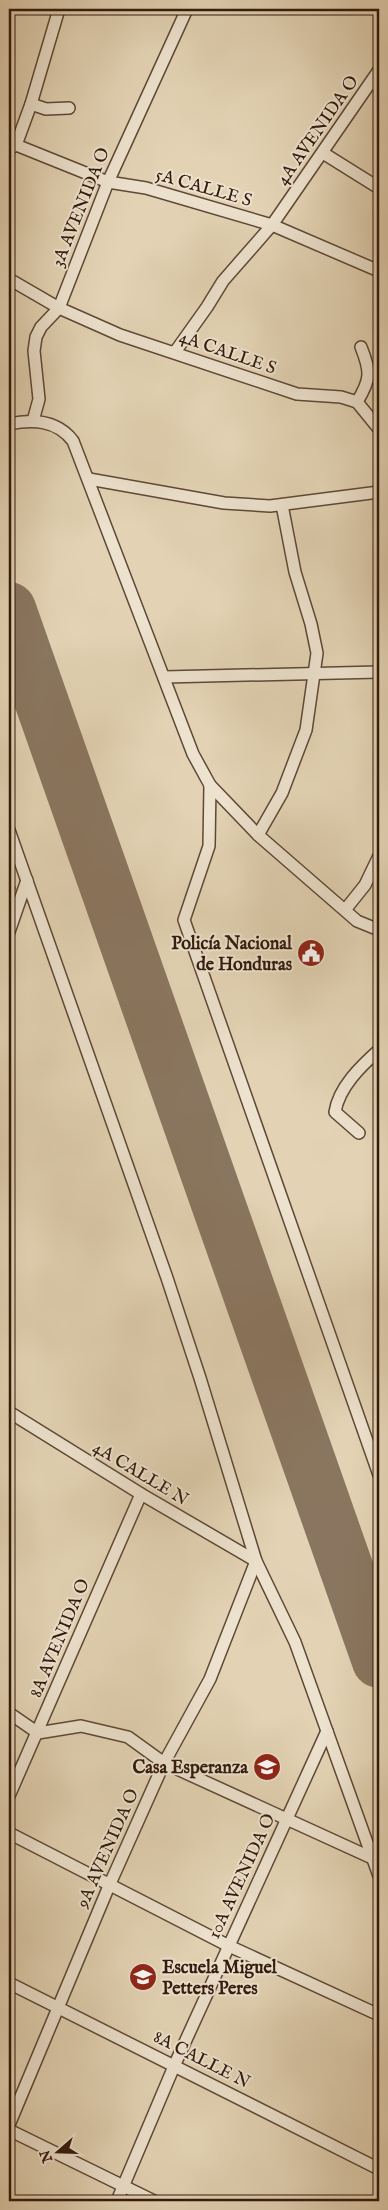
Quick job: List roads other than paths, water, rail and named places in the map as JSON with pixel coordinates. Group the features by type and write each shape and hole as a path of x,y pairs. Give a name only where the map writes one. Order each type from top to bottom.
{"street":[{"path":"12,147 31,104 59,9"},
{"name":"3A AVENIDA O","path":"33,421 39,399 34,351 36,337 41,326 59,308 108,182 187,9"},
{"name":"4A AVENIDA O","path":"174,352 223,281 272,225 379,70"},
{"path":"31,104 46,109 69,108"},
{"name":"5A CALLE S","path":"12,147 108,182 146,188 272,225 379,271"},
{"path":"323,153 379,188"},
{"name":"4A CALLE S","path":"9,279 59,308 120,335 297,394 341,397 357,402"},
{"path":"361,347 370,368 367,386 357,402 379,429"},
{"path":"9,424 33,421 51,424 64,430 76,447 194,754 210,785 258,835 344,910 357,921 379,930"},
{"path":"89,479 224,503 282,505 379,492"},
{"path":"258,835 282,793 306,730 317,652 311,624 295,572 282,505"},
{"path":"164,677 379,672"},
{"path":"210,785 209,846 184,920 379,1475"},
{"path":"9,831 167,1278 256,1561 292,1634 379,1876"},
{"path":"344,910 365,885 379,856"},
{"path":"9,932 27,880"},
{"path":"359,1133 335,1112 337,1098 358,1071 379,1050"},
{"name":"4A CALLE N","path":"9,1412 140,1494 256,1561"},
{"name":"8A AVENIDA O","path":"9,1796 140,1494"},
{"name":"9A AVENIDA O","path":"9,2125 109,1886 164,1763 210,1679 256,1561"},
{"path":"9,1713 38,1732 81,1726 128,1737 164,1763 372,1858"},
{"name":"10A AVENIDA O","path":"117,2201 175,2064 327,1731"},
{"path":"9,1833 229,1946 379,2015"},
{"name":"8A CALLE N","path":"9,1983 175,2064 379,2169"},
{"path":"9,2130 154,2201"}],"place":[{"name":"Policía Nacional de Honduras","path":"311,953"},
{"name":"Casa Esperanza","path":"267,1767"},
{"name":"Escuela Miguel Petters Peres","path":"143,1977"}]}
